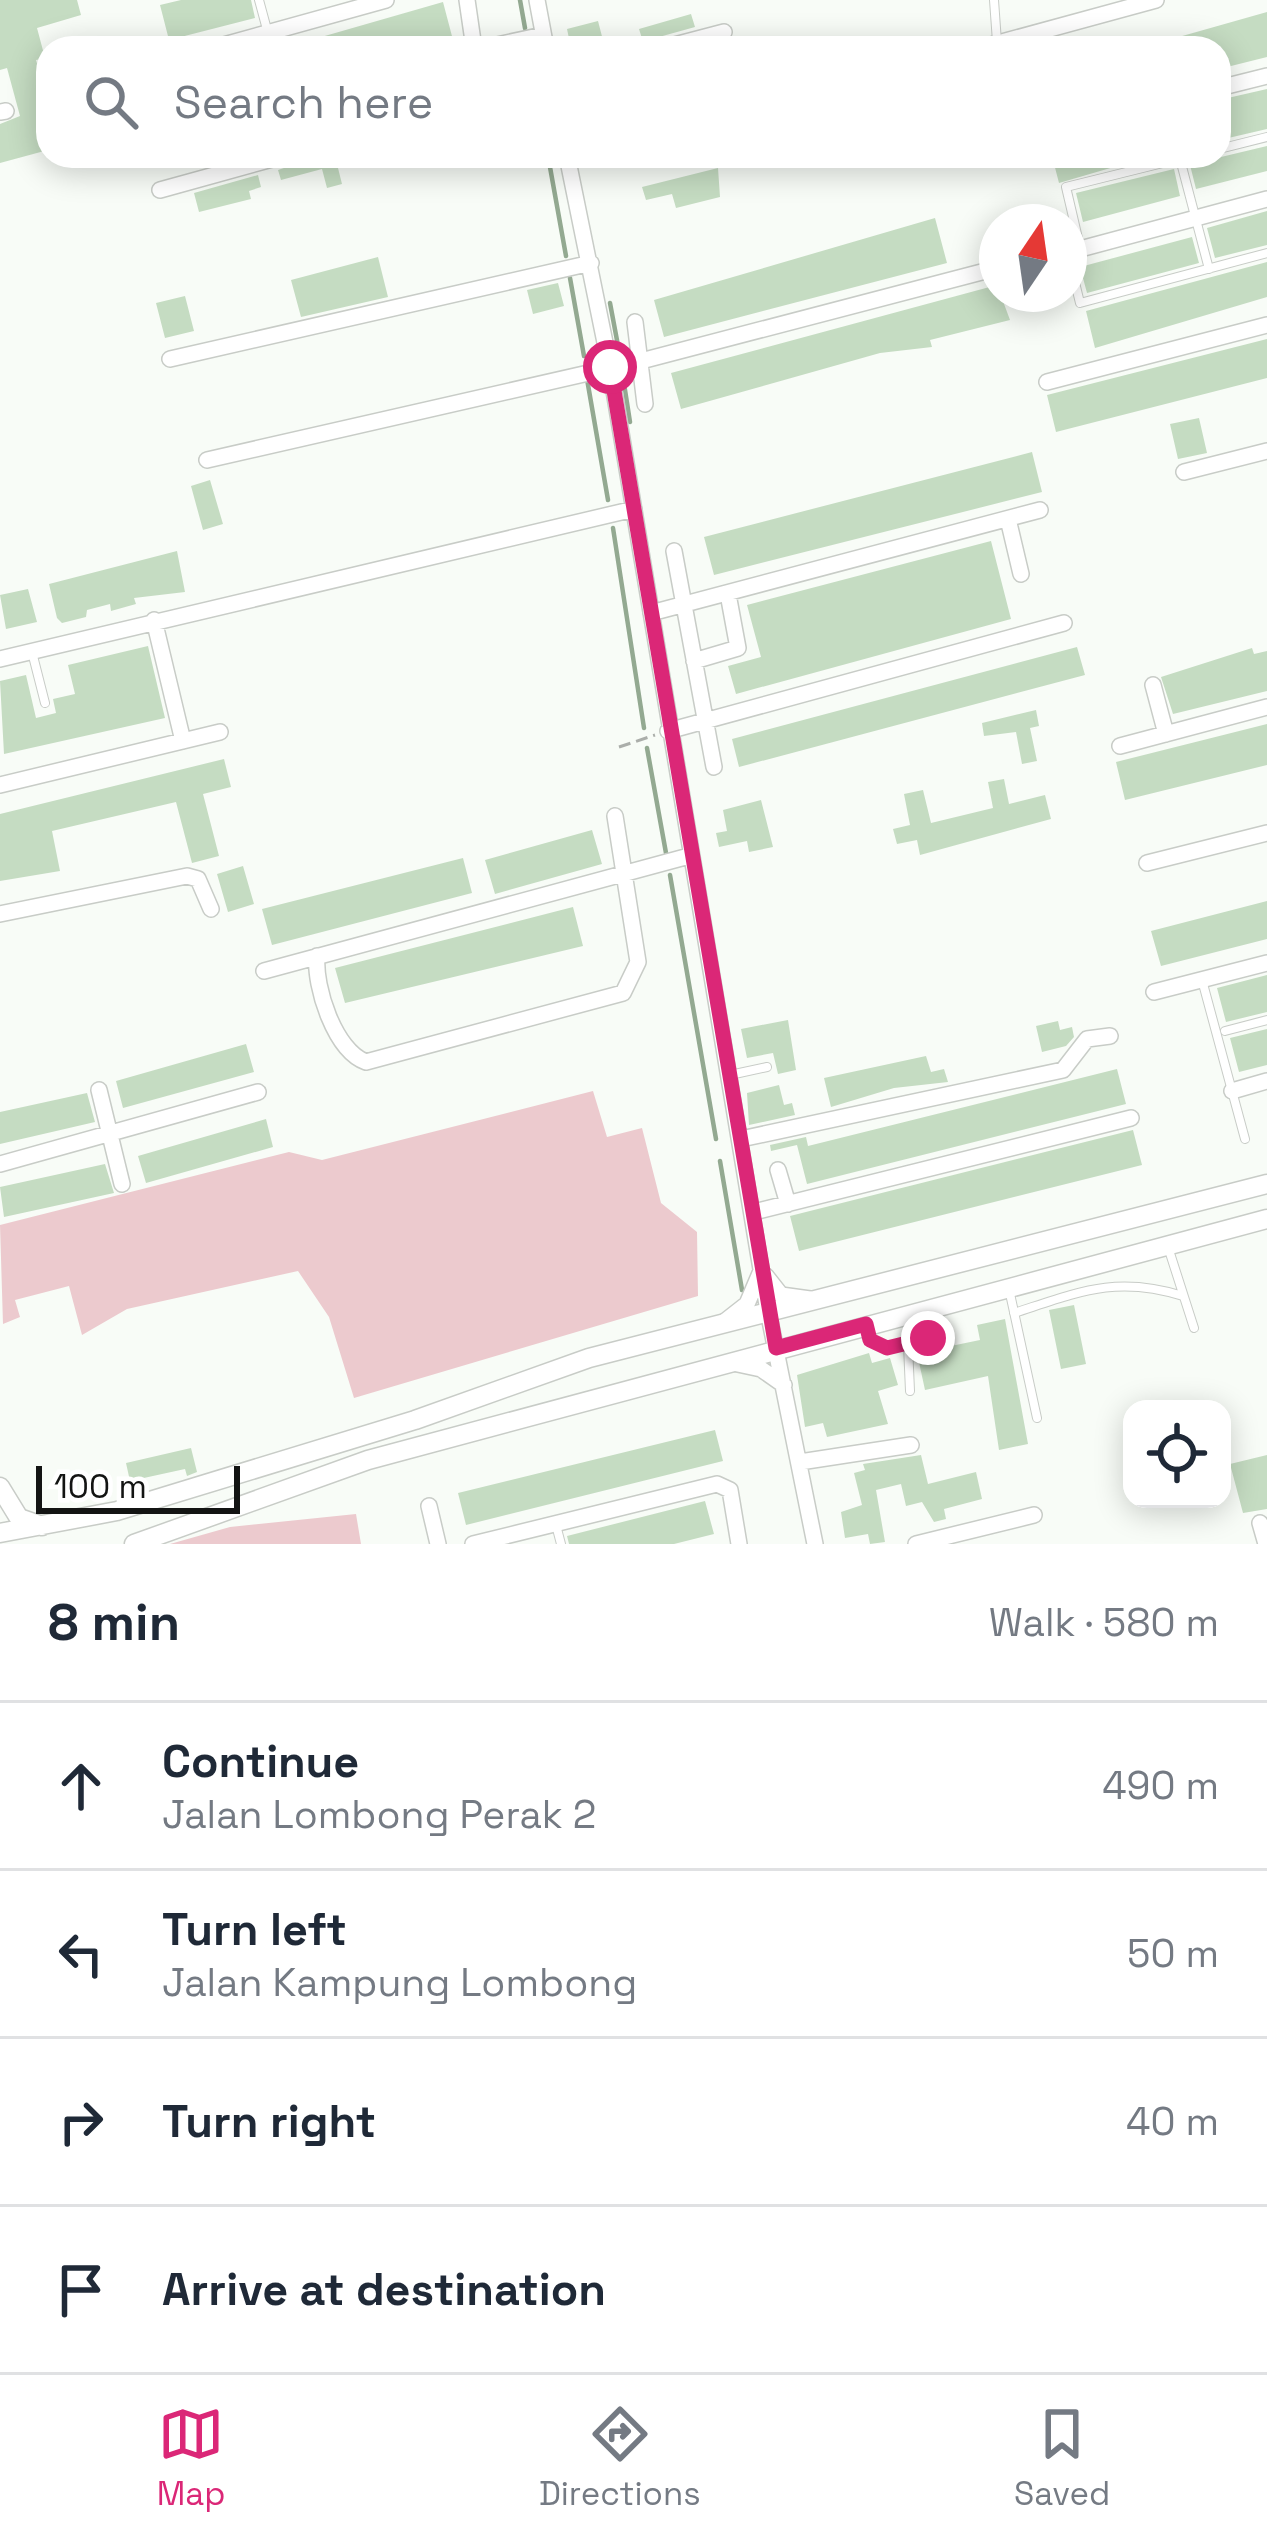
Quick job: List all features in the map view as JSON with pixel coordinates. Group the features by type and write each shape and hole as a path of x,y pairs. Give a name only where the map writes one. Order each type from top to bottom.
{"street":[{"path":"282,36 386,0"},
{"path":"467,0 475,36"},
{"path":"537,0 543,36"},
{"path":"1024,36 1156,0"},
{"path":"709,36 724,32"},
{"path":"1231,85 1267,76"},
{"path":"160,190 240,168"},
{"path":"574,168 768,1311 814,1544"},
{"path":"1087,249 1267,199"},
{"path":"170,359 591,262"},
{"path":"207,460 641,361 979,273"},
{"path":"635,322 645,404"},
{"path":"1048,382 1267,326"},
{"path":"1184,472 1267,451"},
{"path":"0,659 634,509"},
{"path":"651,613 1040,511"},
{"path":"1008,519 1021,574"},
{"path":"674,551 714,767"},
{"path":"694,661 738,648 728,594"},
{"path":"154,620 183,742"},
{"path":"668,731 1064,623"},
{"path":"1153,685 1166,734"},
{"path":"1120,746 1267,707"},
{"path":"0,785 220,732"},
{"path":"317,956 316,973 343,1045 351,1057 366,1062 623,992 635,978 638,962 615,816"},
{"path":"1147,863 1267,833"},
{"path":"264,971 689,856"},
{"path":"0,914 187,876 199,879 212,909"},
{"path":"1154,992 1267,963"},
{"path":"741,1139 1063,1070 1087,1040 1110,1036"},
{"path":"1232,1090 1267,1081"},
{"path":"99,1090 122,1184"},
{"path":"0,1164 258,1092"},
{"path":"754,1212 1131,1118"},
{"path":"778,1170 788,1204"},
{"path":"0,1534 117,1511 415,1420 590,1358 1267,1184"},
{"path":"134,1544 368,1460 1267,1219"},
{"path":"761,1268 781,1295 813,1300"},
{"path":"724,1322 747,1304 761,1268"},
{"path":"784,1385 810,1339"},
{"path":"726,1361 761,1369 784,1385"},
{"path":"800,1462 911,1445"},
{"path":"472,1544 725,1485 739,1544"},
{"path":"0,1486 19,1518 45,1527"},
{"path":"429,1506 438,1544"},
{"path":"916,1544 1034,1515"},
{"path":"1264,1522 1266,1544"}],"lane":[{"path":"259,0 269,36"},
{"path":"994,0 997,36"},
{"path":"1231,146 1267,137"},
{"path":"1068,204 1066,188 1145,168"},
{"path":"1182,168 1209,269"},
{"path":"1087,301 1267,253"},
{"path":"32,651 45,703"},
{"path":"1202,980 1245,1139"},
{"path":"1225,1031 1267,1020"},
{"path":"729,1075 767,1067"},
{"path":"1167,1245 1193,1328"},
{"path":"1014,1313 1097,1286 1145,1284 1184,1297"},
{"path":"1008,1287 1037,1418"},
{"path":"866,1324 870,1340 878,1345 908,1346 933,1331 937,1306"},
{"path":"908,1346 910,1391"},
{"path":"555,1524 561,1544"}],"path":[{"path":"619,747 668,731"}],"shaded area":[{"path":"593,1091 607,1137 642,1128 661,1203 697,1232 698,1296 354,1398 329,1317 298,1271 127,1309 82,1335 69,1286 15,1300 20,1317 3,1324 0,1225 289,1152 322,1160"},
{"path":"356,1514 361,1544 170,1544 230,1527"}],"building":[{"path":"0,0 77,0 81,15 37,28 36,153 0,163 0,124 20,116 7,68 0,70"},
{"path":"181,0 251,0 255,18 168,36 160,5"},
{"path":"443,2 452,36 325,36"},
{"path":"1267,12 1267,57 1231,66 1231,36 1182,36"},
{"path":"691,14 695,27 663,36 641,36 639,29"},
{"path":"598,21 602,36 568,36 567,29"},
{"path":"1267,89 1267,129 1231,137 1231,97"},
{"path":"1267,146 1267,171 1196,189 1191,168 1231,168 1231,155"},
{"path":"338,168 342,184 327,188 322,169 281,180 278,170"},
{"path":"718,168 720,197 676,208 672,194 646,200 642,187"},
{"path":"1055,168 1110,168 1059,183"},
{"path":"1174,169 1180,196 1087,221 1087,204 1079,204 1076,193"},
{"path":"258,175 261,187 249,191 251,199 199,212 194,193"},
{"path":"1267,211 1267,245 1215,258 1207,228"},
{"path":"935,218 947,263 664,337 654,300"},
{"path":"1192,237 1199,263 1087,293 1087,265"},
{"path":"378,257 388,297 301,317 291,280"},
{"path":"1267,262 1267,297 1095,348 1087,311"},
{"path":"558,283 564,306 533,314 527,290"},
{"path":"979,290 979,312 1007,312 1010,320 930,340 932,347 880,353 681,409 671,373"},
{"path":"185,296 194,331 165,338 156,303"},
{"path":"1267,339 1267,378 1056,432 1047,395"},
{"path":"1199,418 1207,453 1178,459 1170,424"},
{"path":"1032,452 1042,492 714,575 704,537"},
{"path":"210,480 223,524 203,530 191,486"},
{"path":"991,541 1011,619 736,694 728,666 761,657 747,605"},
{"path":"177,551 185,592 134,598 136,604 111,611 110,604 62,623 57,618 49,584"},
{"path":"28,589 37,622 6,629 0,595"},
{"path":"148,646 165,718 4,754 0,681 26,675 36,718 56,713 53,699 75,694 68,665"},
{"path":"1077,647 1085,675 739,767 732,739"},
{"path":"1252,648 1254,654 1267,651 1267,691 1173,714 1161,677"},
{"path":"1036,710 1039,726 1030,728 1037,761 1022,764 1016,732 984,736 982,723"},
{"path":"1267,724 1267,765 1125,800 1116,762"},
{"path":"224,759 231,787 203,794 219,856 192,863 176,802 52,831 60,871 0,881 0,814"},
{"path":"1004,779 1009,804 1045,795 1051,819 920,855 917,840 897,844 893,829 910,825 904,794 923,790 931,823 993,808 988,782"},
{"path":"761,800 773,847 749,852 747,841 719,847 716,833 727,831 723,810"},
{"path":"592,830 602,864 495,894 485,860"},
{"path":"463,858 472,893 272,945 262,909"},
{"path":"243,866 254,904 228,912 217,874"},
{"path":"1267,901 1267,939 1161,966 1151,931"},
{"path":"573,907 583,946 345,1003 335,968"},
{"path":"1267,975 1267,1012 1226,1022 1217,988"},
{"path":"788,1020 796,1070 778,1074 773,1053 747,1058 741,1029"},
{"path":"1058,1021 1060,1030 1072,1027 1074,1037 1066,1046 1042,1052 1036,1026"},
{"path":"1267,1029 1267,1065 1239,1072 1230,1038"},
{"path":"246,1044 254,1072 123,1108 116,1081"},
{"path":"926,1056 931,1072 944,1069 948,1082 894,1088 831,1107 824,1078"},
{"path":"1117,1069 1126,1104 807,1184 797,1145 771,1151 770,1145 806,1137 808,1146"},
{"path":"779,1085 784,1105 792,1103 795,1115 749,1125 747,1093"},
{"path":"87,1093 95,1122 0,1144 0,1112"},
{"path":"266,1119 273,1147 146,1183 138,1156"},
{"path":"1133,1130 1142,1165 799,1251 790,1216"},
{"path":"105,1164 114,1193 4,1217 0,1187"},
{"path":"1074,1305 1086,1364 1061,1369 1049,1310"},
{"path":"1005,1319 1028,1444 999,1450 988,1376 925,1390 917,1353 980,1340 977,1325"},
{"path":"869,1353 872,1363 890,1358 898,1385 878,1391 888,1424 827,1437 823,1423 805,1427 797,1375"},
{"path":"715,1430 723,1461 466,1525 458,1493"},
{"path":"191,1448 197,1472 187,1476 185,1469 130,1481 126,1463"},
{"path":"921,1455 928,1484 976,1472 982,1499 944,1509 946,1519 934,1522 922,1502 906,1506 901,1484 876,1490 885,1542 870,1544 868,1534 845,1538 841,1512 862,1505 854,1473 865,1470 863,1464"},
{"path":"1267,1455 1267,1509 1243,1513 1231,1464"},
{"path":"705,1501 714,1534 674,1544 569,1544 567,1536"}],"waterway":[{"path":"520,0 525,28"},
{"path":"550,168 566,256"},
{"path":"570,278 584,356"},
{"path":"610,303 619,351"},
{"path":"623,377 630,422"},
{"path":"587,379 608,500"},
{"path":"613,528 644,728"},
{"path":"647,748 666,853"},
{"path":"670,875 716,1139"},
{"path":"720,1161 742,1290"}],"route":[{"path":"610,367 689,856 776,1348 866,1324 870,1340 887,1348 928,1338"}]}
